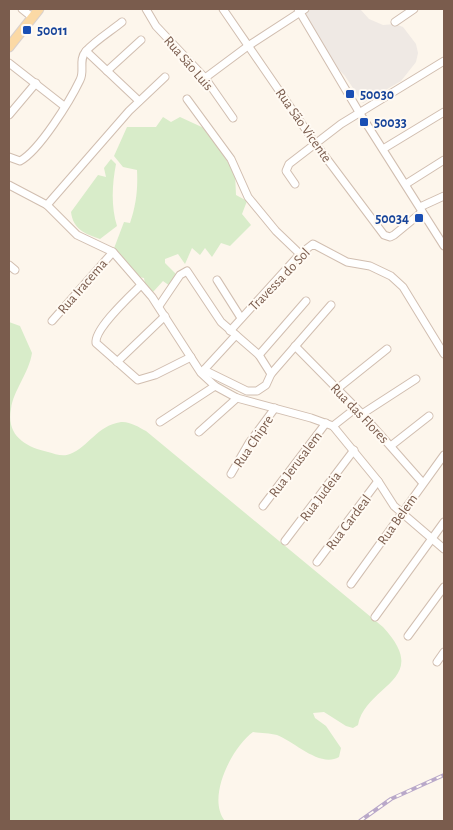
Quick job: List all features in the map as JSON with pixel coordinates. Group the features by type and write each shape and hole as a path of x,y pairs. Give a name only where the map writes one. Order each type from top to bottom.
{"main road":[{"path":"9,47 39,9"}],"street":[{"path":"22,9 32,17"},
{"name":"Rua São Luis","path":"146,9 156,26 205,78 233,118"},
{"name":"Rua São Vicente","path":"223,9 315,143 379,229 390,237 421,209"},
{"path":"395,22 414,9"},
{"path":"205,78 301,10 359,112 444,246"},
{"path":"9,156 20,161 50,128 80,80 81,63 86,51 122,22"},
{"path":"107,71 141,40"},
{"path":"86,51 139,101"},
{"path":"295,184 285,169 288,164 359,112 409,84 444,61"},
{"path":"9,62 64,106"},
{"path":"47,205 139,101 165,77"},
{"path":"9,115 36,83"},
{"path":"187,99 231,159 248,197 276,231 300,254"},
{"path":"383,149 444,112"},
{"path":"406,184 444,160"},
{"path":"9,185 47,205 76,235 113,252 159,306 191,357 215,386 238,398 330,425 354,450 400,513 432,537 444,549"},
{"path":"421,209 444,196"},
{"name":"Travessa do Sol","path":"202,372 233,333 241,318 310,245 316,245 338,259 362,264 391,276 403,287 444,354"},
{"name":"Rua Iracema","path":"52,321 113,252"},
{"path":"159,306 180,275 187,271 221,322 259,355 272,374"},
{"path":"217,280 241,318"},
{"path":"141,285 111,316 96,339 97,344 138,380 155,375 191,357"},
{"path":"259,355 306,301"},
{"path":"202,372 253,392 266,385 272,374 331,305"},
{"path":"117,362 165,316"},
{"name":"Rua das Flores","path":"295,346 392,445 422,482"},
{"path":"337,388 387,349"},
{"path":"362,414 416,379"},
{"path":"160,422 215,386"},
{"path":"199,432 238,398"},
{"name":"Rua Chipre","path":"231,474 275,408"},
{"name":"Rua Jerusalem","path":"264,506 330,425 356,408"},
{"path":"392,445 429,416"},
{"name":"Rua Judeia","path":"286,542 354,450"},
{"name":"Rua Belem","path":"350,584 422,482 444,455"},
{"name":"Rua Cardeal","path":"317,562 378,481"},
{"path":"375,617 444,522"},
{"path":"408,636 444,587"},
{"path":"437,662 444,652"}],"shaded area":[{"path":"312,9 360,9 369,19 383,25 395,24 403,27 416,44 418,53 416,62 401,81 363,103 345,76 330,60 303,14"}],"green space":[{"path":"163,117 171,122 180,117 206,129 235,173 236,195 247,201 242,214 251,225 230,246 221,243 212,257 205,248 200,255 192,248 185,264 178,254 165,259 165,263 179,277 170,286 163,281 153,292 145,284 144,278 139,277 113,251 124,222 130,223 135,204 137,184 137,170 123,167 114,156 127,127 156,127"},
{"path":"111,159 116,164 113,195 117,226 100,239 89,235 77,227 71,212 98,175 106,177 104,168"},
{"path":"9,322 20,326 32,353 28,368 12,402 10,418 19,439 40,450 65,455 77,451 99,432 112,424 124,422 137,426 146,431 383,627 397,645 401,659 399,671 363,711 358,725 353,728 346,726 324,712 313,713 315,718 326,726 341,748 339,757 332,760 316,757 277,735 253,732 237,749 224,774 218,799 220,811 225,821 9,821"}],"railway":[{"path":"360,821 391,799 444,775"}],"place":[{"name":"50011","path":"27,30"},
{"name":"50030","path":"350,94"},
{"name":"50033","path":"364,122"},
{"name":"50034","path":"419,218"}]}
